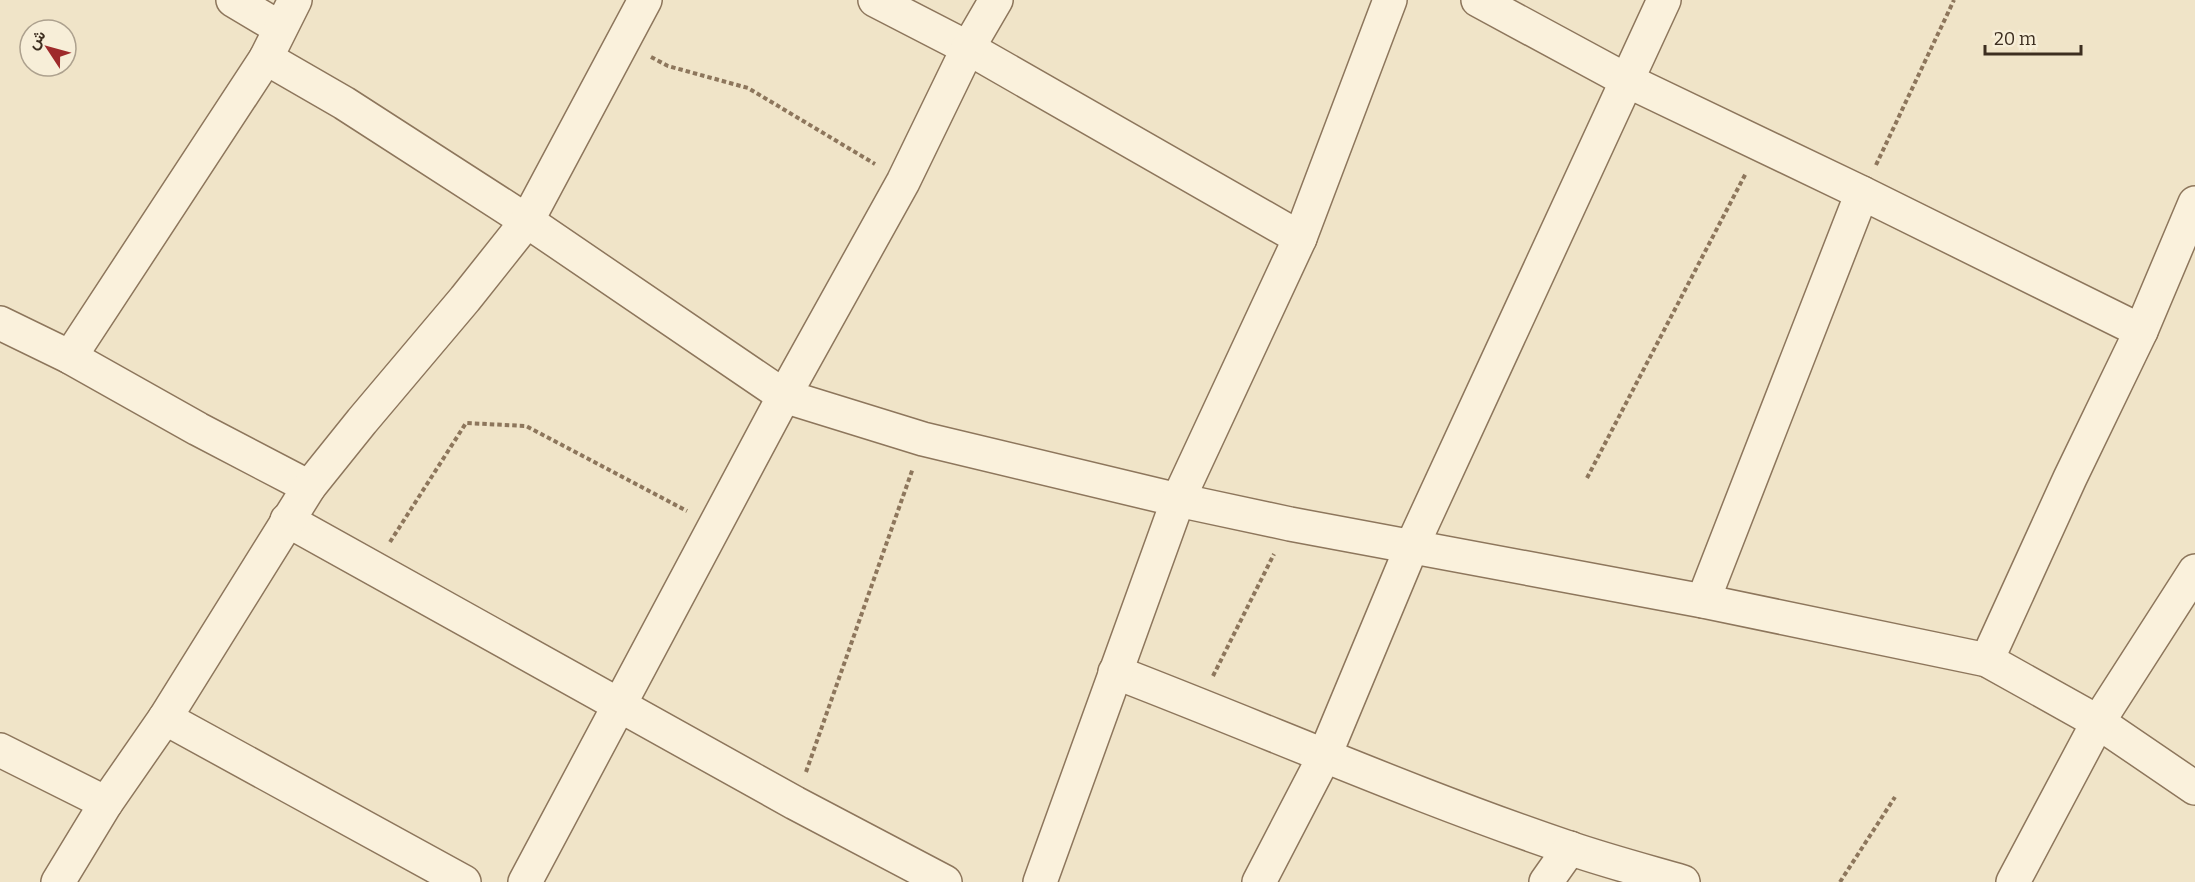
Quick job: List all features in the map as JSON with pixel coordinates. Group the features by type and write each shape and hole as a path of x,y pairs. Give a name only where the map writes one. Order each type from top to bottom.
{"street":[{"path":"233,0 280,28"},
{"path":"70,357 266,58 295,0"},
{"path":"58,882 106,803 165,718 309,487 526,222 624,43 645,0"},
{"path":"875,0 968,48 1300,238"},
{"path":"525,882 621,706 784,396 903,182 968,48 996,0"},
{"path":"1040,882 1178,500 1300,238 1390,0"},
{"path":"1478,0 1626,80 1862,193 2141,331"},
{"path":"1259,882 1324,757 1412,546 1664,0"},
{"path":"266,58 344,104 526,222 784,396 923,439 1178,500 1290,524 1703,601 1987,660 2098,722 2195,789"},
{"path":"1703,601 1862,193"},
{"path":"1987,660 2070,478 2141,331 2195,203"},
{"path":"0,323 70,357 198,429 309,487"},
{"path":"287,520 795,803 945,882"},
{"path":"2013,882 2098,722 2195,571"},
{"path":"1115,672 1199,704 1324,757 1570,848 1683,882"},
{"path":"165,718 464,882"},
{"path":"0,750 106,803"},
{"path":"1546,882 1570,848"}],"path":[{"path":"1862,193 1954,0"},
{"path":"624,43 669,66 748,88 903,182"},
{"path":"1587,478 1761,145"},
{"path":"374,567 466,423 526,426 716,526"},
{"path":"795,803 923,439"},
{"path":"1199,704 1290,524"},
{"path":"1840,882 1895,797"}]}
